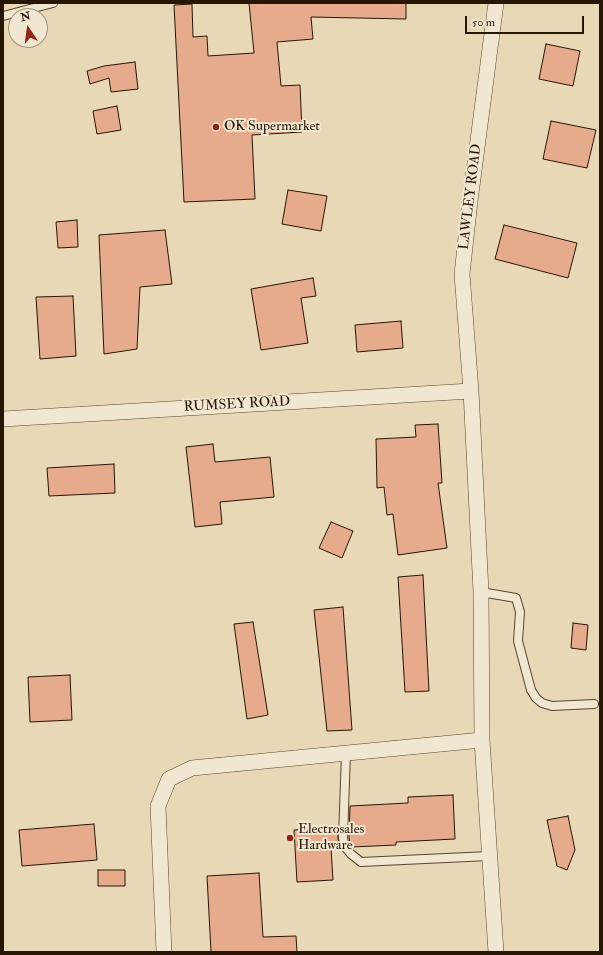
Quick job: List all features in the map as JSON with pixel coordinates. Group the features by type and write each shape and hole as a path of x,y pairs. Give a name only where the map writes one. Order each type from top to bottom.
{"street":[{"name":"LAWLEY ROAD","path":"496,3 462,274 471,391 481,592 482,740 496,952"},
{"name":"RUMSEY ROAD","path":"3,419 471,391"},
{"path":"164,952 158,806 169,779 192,768 482,740"}],"lane":[{"path":"3,16 53,3"},
{"path":"481,592 516,598 520,612 518,641 531,690 536,698 542,703 552,706 594,704"},
{"path":"346,753 343,838 345,846 350,854 361,862 490,856"}],"building":[{"name":"OK Supermarket","path":"249,3 406,3 406,19 311,17 313,39 277,42 281,86 300,85 302,132 252,135 255,199 184,202 174,5 192,4 193,37 207,36 208,56 254,53"},
{"path":"546,44 580,51 573,86 539,79"},
{"path":"135,62 138,89 111,92 109,78 90,84 87,71 104,66"},
{"path":"117,106 121,130 97,134 93,111"},
{"path":"551,121 596,130 587,168 543,159"},
{"path":"288,190 327,196 321,231 282,224"},
{"path":"77,220 78,247 58,248 56,222"},
{"path":"504,225 577,243 568,278 495,259"},
{"path":"165,230 172,284 140,287 137,349 104,354 99,235"},
{"path":"313,278 316,296 301,298 308,343 261,350 251,289"},
{"path":"73,296 76,356 40,359 36,297"},
{"path":"401,321 403,348 357,352 355,325"},
{"path":"438,424 442,483 438,483 447,548 398,555 393,514 387,515 384,487 377,488 376,439 416,437 415,425"},
{"path":"213,444 215,462 270,457 274,497 220,502 222,524 195,527 186,447"},
{"path":"114,464 115,493 49,496 47,468"},
{"path":"331,522 353,531 342,558 319,548"},
{"path":"423,575 429,691 405,692 398,577"},
{"path":"343,607 352,730 327,731 314,610"},
{"path":"253,622 268,715 247,719 234,624"},
{"path":"573,623 588,625 586,650 571,648"},
{"path":"70,675 72,720 30,722 28,677"},
{"path":"453,795 455,839 396,842 396,845 352,847 350,844 350,806 408,803 408,797"},
{"path":"568,816 575,850 567,870 557,866 547,820"},
{"path":"94,824 97,860 22,866 19,830"},
{"path":"338,827 339,847 331,848 333,880 297,882 294,830"},
{"path":"98,870 125,870 125,886 98,886"},
{"path":"259,873 263,937 296,936 297,952 211,952 207,876"}],"place":[{"name":"OK Supermarket","path":"216,127"},
{"name":"Electrosales Hardware","path":"290,838"}]}
